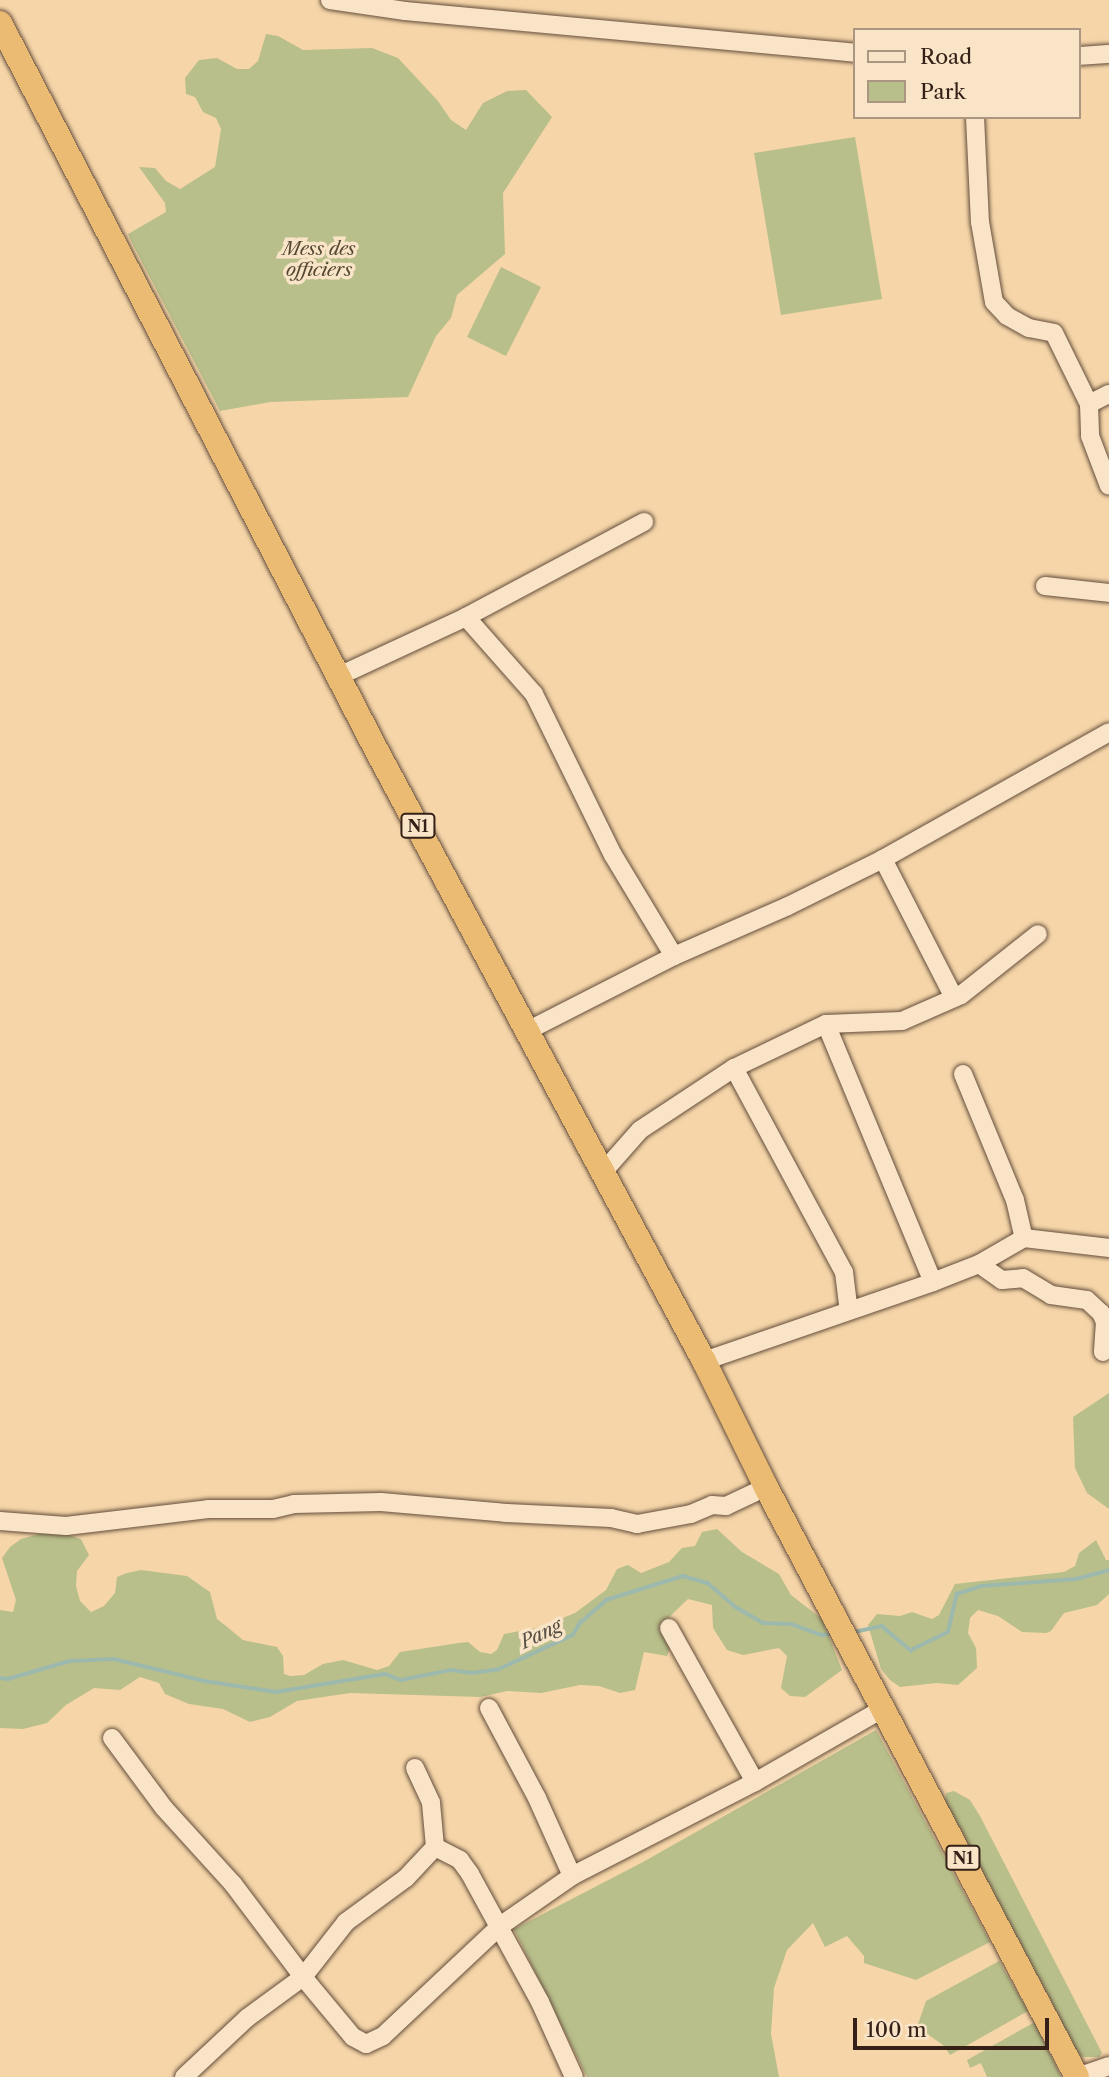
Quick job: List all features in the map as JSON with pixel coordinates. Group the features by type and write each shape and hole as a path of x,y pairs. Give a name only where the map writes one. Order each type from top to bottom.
{"highway":[{"name":"N1","path":"0,23 339,676 704,1361 765,1487 1077,2077"}],"street":[{"path":"330,0 419,13 853,53"},
{"path":"1081,56 1109,54"},
{"path":"975,119 980,222 993,302 1007,316 1029,328 1054,333 1090,404 1090,436 1109,486"},
{"path":"1090,404 1109,394"},
{"path":"339,676 466,617 644,522"},
{"path":"1045,586 1109,593"},
{"path":"466,617 534,694 613,855 674,956"},
{"path":"527,1031 674,956 788,906 883,859 1109,732"},
{"path":"883,859 954,998"},
{"path":"603,1172 640,1130 734,1068 826,1024 902,1021 954,998 1038,934"},
{"path":"826,1024 933,1282"},
{"path":"734,1068 845,1272 849,1310"},
{"path":"963,1074 1015,1200 1024,1238"},
{"path":"704,1361 933,1282 979,1264 1024,1238 1109,1248"},
{"path":"979,1264 1002,1280 1023,1278 1051,1295 1087,1300 1101,1312 1105,1322 1103,1352"},
{"path":"0,1521 66,1526 208,1509 274,1509 294,1504 381,1502 507,1513 611,1518 637,1524 671,1520 712,1505 726,1506 765,1487"},
{"path":"669,1628 755,1782"},
{"path":"489,1708 537,1798 572,1876"},
{"path":"111,1738 164,1808 233,1884 248,1908 303,1977 353,2037 366,2045 383,2036 500,1926 572,1876 755,1782 884,1708"},
{"path":"184,2077 247,2018 303,1977 346,1922 406,1878 435,1847 431,1803 415,1768"},
{"path":"435,1847 460,1860 481,1899 500,1926 574,2077"},
{"path":"1077,2077 1109,2066"}],"green space":[{"name":"Mess des officiers","path":"266,34 278,36 303,50 372,48 398,58 438,101 451,120 466,130 483,103 507,91 526,90 552,117 503,193 505,254 457,295 451,318 436,336 408,397 270,402 220,411 128,234 166,212 165,203 139,167 155,168 166,181 180,189 215,167 221,129 216,118 203,112 195,97 186,94 185,78 199,60 217,58 237,69 249,69 258,61"},
{"path":"855,137 882,299 781,315 754,153"},
{"path":"501,267 541,287 506,356 467,337"},
{"path":"1109,1393 1109,1509 1087,1493 1075,1468 1073,1417"},
{"path":"717,1529 742,1552 779,1574 791,1595 822,1619 842,1670 805,1697 790,1696 781,1688 787,1656 779,1648 743,1655 727,1650 713,1628 712,1605 688,1599 662,1624 671,1645 667,1656 644,1652 635,1690 620,1693 599,1686 580,1685 541,1693 507,1691 480,1697 350,1693 297,1701 270,1717 250,1722 223,1709 189,1704 165,1694 159,1683 140,1677 120,1690 94,1688 66,1705 47,1723 23,1729 0,1728 0,1610 13,1612 16,1600 2,1558 10,1547 21,1539 39,1534 66,1534 81,1539 89,1555 77,1571 76,1586 80,1601 91,1612 104,1606 115,1593 117,1577 127,1573 141,1570 187,1576 210,1592 217,1619 243,1640 277,1647 283,1656 284,1674 290,1676 304,1675 323,1664 343,1660 377,1670 389,1666 400,1652 468,1642 480,1652 491,1654 497,1650 504,1634 541,1627 575,1613 606,1590 617,1569 628,1565 641,1573 669,1562 682,1548 695,1546 702,1532"},
{"path":"1096,1540 1106,1560 1109,1560 1109,1594 1097,1605 1064,1613 1051,1631 1046,1633 1022,1632 998,1616 978,1610 970,1618 968,1633 976,1648 977,1668 958,1685 937,1683 900,1687 881,1669 868,1625 877,1614 900,1616 912,1612 932,1619 939,1615 955,1584 1064,1572 1075,1566 1079,1553"},
{"path":"876,1730 990,1942 916,1980 864,1963 864,1956 847,1936 825,1947 813,1923 787,1950 774,1988 771,2034 779,2077 587,2077 514,1929 643,1862"},
{"path":"954,1791 970,1800 980,1816 1102,2053 1099,2057 1082,2057 1074,2048 945,1801 946,1793"},
{"path":"999,1961 1028,2011 950,2055 943,2045 917,2027 926,2001"},
{"path":"1035,2022 1061,2077 987,2077 981,2063 970,2068 967,2060"}],"waterway":[{"name":"Pang","path":"854,1632 882,1626 911,1650 948,1632 957,1594 981,1586 1076,1579 1109,1570"},
{"name":"Pang","path":"0,1678 8,1679 70,1661 114,1659 205,1681 276,1692 385,1674 401,1680 451,1670 472,1673 499,1669 573,1635 580,1623 606,1600 683,1576 708,1583 734,1606 763,1623 791,1624 822,1635 832,1634"}]}
